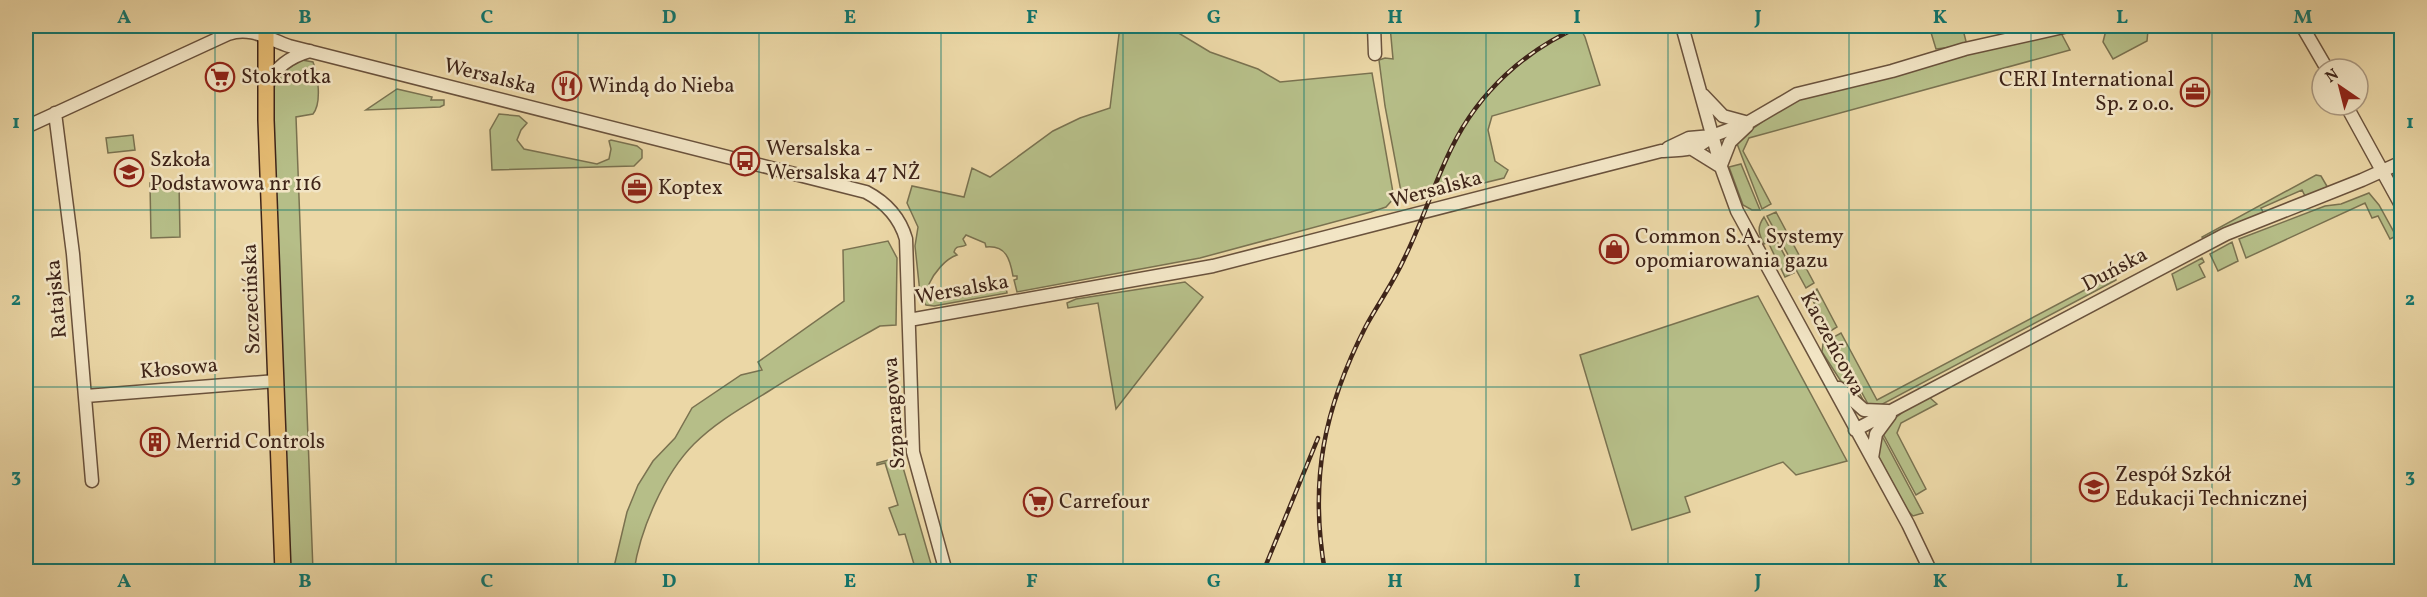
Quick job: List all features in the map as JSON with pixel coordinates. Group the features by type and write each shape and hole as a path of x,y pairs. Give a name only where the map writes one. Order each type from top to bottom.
{"main road":[{"name":"Szczecińska","path":"266,31 266,120 283,572"}],"street":[{"path":"1374,26 1375,54"},
{"name":"Kaczeńcowa","path":"1682,26 1721,166 1743,224 1830,378 1931,572"},
{"name":"Wersalska","path":"26,127 233,33 266,31 289,46 866,192 887,207 904,232 907,253 909,320 1213,266 1661,151 1689,138 1712,136 1749,122 1797,94 1892,71 1965,49 2068,26"},
{"path":"2302,26 2319,57"},
{"path":"267,86 282,65 293,57 310,51"},
{"path":"1701,92 1722,116 1731,120 1749,122"},
{"name":"Ratajska","path":"55,113 73,254 92,481"},
{"path":"2353,117 2402,207"},
{"name":"Wersalska","path":"1721,166 1730,142 1749,122"},
{"name":"Wersalska","path":"1661,151 1692,149 1703,144 1712,136"},
{"path":"1692,149 1721,166"},
{"name":"Duńska","path":"1856,430 2226,234 2402,162"},
{"name":"Szparagowa","path":"909,320 914,455 946,572"},
{"path":"1830,378 1864,410 1881,412 1894,409"},
{"name":"Kłosowa","path":"86,396 276,381"},
{"path":"1872,460 1876,434 1894,409"}],"green space":[{"path":"1120,26 1167,26 1210,52 1258,69 1280,82 1372,73 1394,198 1386,207 1371,212 1200,258 1017,292 1014,280 1017,276 1013,276 1006,254 998,248 986,247 985,243 966,235 963,239 966,245 956,248 954,252 957,255 944,263 934,275 929,284 931,292 940,296 1001,285 1006,287 1007,293 934,306 926,305 920,293 915,246 918,227 907,203 912,186 964,197 972,168 990,177 1053,131 1080,118 1110,108"},
{"path":"1390,26 1579,26 1585,37 1600,85 1492,116 1488,130 1495,161 1508,170 1504,178 1410,201 1402,197 1379,60 1393,59"},
{"path":"1929,26 1962,26 1967,45 1936,49"},
{"path":"2107,26 2161,26 2148,30 2147,41 2113,59 2103,42"},
{"path":"2060,31 2070,50 1749,138 1743,151 1771,204 1762,209 1736,141 1795,98"},
{"path":"302,60 313,62 318,89 318,103 313,114 296,117 313,571 290,571 271,128 274,87 277,80 282,73"},
{"path":"397,89 432,97 431,100 444,100 444,105 366,110"},
{"path":"499,114 519,116 527,123 517,140 524,149 597,164 609,159 611,149 609,141 611,140 637,146 642,150 642,158 634,166 492,170 490,130"},
{"path":"133,135 135,150 108,153 106,138"},
{"path":"1741,164 1760,210 1752,210 1743,205 1729,167"},
{"path":"2316,175 2321,176 2328,188 2306,198 2302,190 2261,208 2264,214 2203,239 2202,237"},
{"path":"179,182 180,237 151,238 150,183"},
{"path":"2369,193 2379,205 2396,236 2390,239 2378,216 2372,218 2365,203 2246,258 2239,239 2325,206 2341,204"},
{"path":"1776,212 1814,283 1806,288 1767,216"},
{"path":"1764,217 1794,273 1785,277 1768,242 1764,244 1760,237 1759,227"},
{"path":"888,241 897,258 896,325 880,326 824,358 740,409 702,436 683,456 663,487 642,538 634,571 613,571 627,512 638,485 653,461 675,438 692,408 741,375 762,370 758,362 844,301 843,250"},
{"path":"2232,242 2238,261 2218,271 2210,254"},
{"path":"2202,258 2204,262 2199,265 2205,277 2177,290 2172,274"},
{"path":"2115,274 2116,280 1877,407 1868,404 1832,338 1841,333 1877,400"},
{"path":"1185,282 1203,297 1116,409 1098,303 1068,308 1067,303 1076,299"},
{"path":"1817,289 1837,327 1829,332 1809,293"},
{"path":"1758,296 1847,461 1796,475 1783,462 1685,497 1690,512 1632,530 1580,355"},
{"path":"1830,339 1868,409 1844,386 1822,352 1823,344"},
{"path":"1929,397 1937,404 1901,423 1897,433 1926,489 1916,495 1881,430 1910,406"},
{"path":"1880,432 1923,513 1913,516 1908,511 1877,454"},
{"path":"900,457 933,571 916,571 905,534 899,535 889,508 898,505 885,463 877,465 877,463"}],"railway":[{"path":"1325,572 1320,538 1319,506 1324,445 1340,386 1366,326 1404,259 1452,147 1476,108 1490,91 1523,60 1541,47 1581,26"},
{"path":"1263,572 1318,438"}],"place":[{"name":"Stokrotka","path":"220,77"},
{"name":"Windą do Nieba","path":"567,86"},
{"name":"CERI International Sp. z o.o.","path":"2195,92"},
{"name":"Wersalska - Wersalska 47 NŻ","path":"745,161"},
{"name":"Szkoła Podstawowa nr 116","path":"129,172"},
{"name":"Koptex","path":"637,188"},
{"name":"Common S.A. Systemy opomiarowania gazu","path":"1614,249"},
{"name":"Merrid Controls","path":"155,442"},
{"name":"Zespół Szkół Edukacji Technicznej","path":"2094,487"},
{"name":"Carrefour","path":"1038,502"}]}
